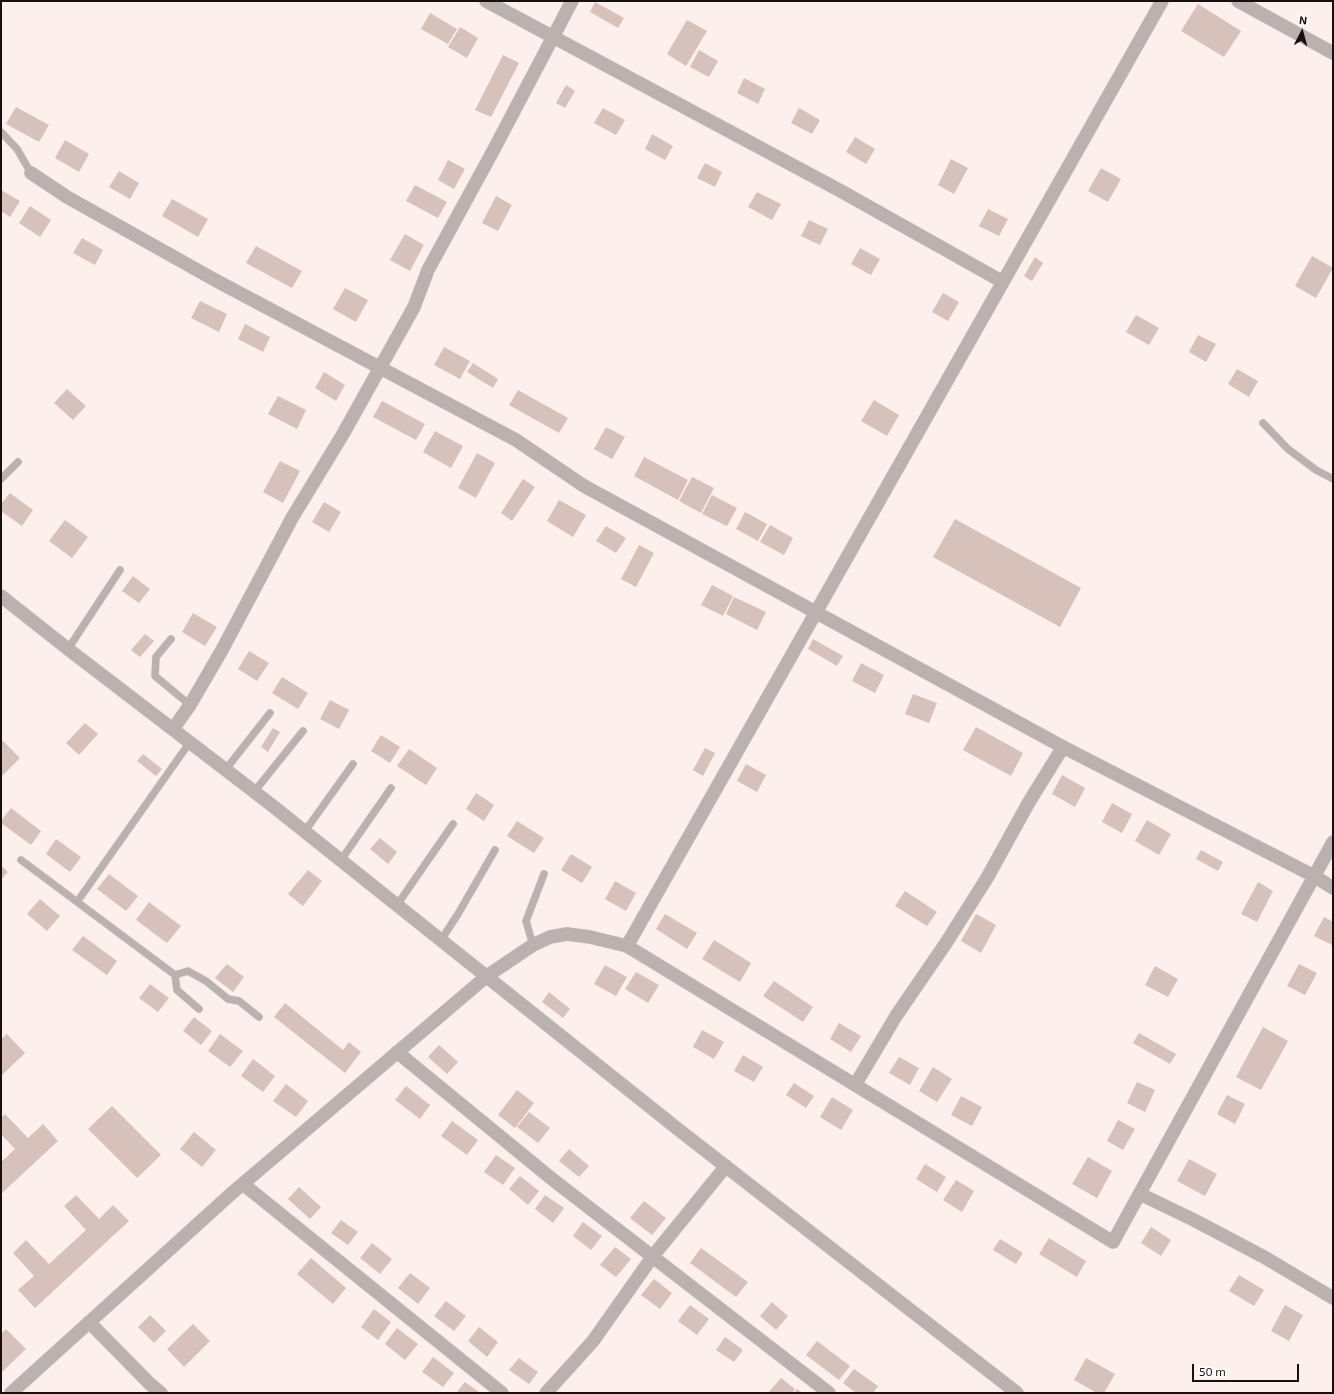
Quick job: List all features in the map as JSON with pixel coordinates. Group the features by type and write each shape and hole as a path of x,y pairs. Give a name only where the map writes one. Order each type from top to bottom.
{"street":[{"path":"486,1 832,187 1003,282"},
{"path":"173,729 190,705 222,650 292,518 343,434 414,307 428,270 494,151 572,1"},
{"path":"627,946 1162,1"},
{"path":"1238,1 1333,53"},
{"path":"31,173 67,197 195,269 516,440 584,486 1063,747 1314,876 1333,888"},
{"path":"1,596 226,769 726,1166 1017,1393"},
{"path":"855,1085 896,1016 946,943 987,878 1029,802 1063,747"},
{"path":"11,1393 243,1184 487,976 533,945 550,937 567,934 590,937 627,946 1113,1242 1333,842"},
{"path":"397,1052 552,1179 829,1393"},
{"path":"546,1393 593,1341 653,1256 726,1166"},
{"path":"243,1184 502,1393"},
{"path":"1140,1194 1194,1220 1333,1298"},
{"path":"89,1322 150,1384 161,1393"}],"lane":[{"path":"1,132 17,149 31,173"},
{"path":"1263,423 1288,449 1316,470 1333,479"},
{"path":"1,480 18,462"},
{"path":"68,649 120,570"},
{"path":"172,639 156,657 155,676 190,705"},
{"path":"226,769 270,713"},
{"path":"254,792 303,731"},
{"path":"77,902 190,742"},
{"path":"305,831 353,764"},
{"path":"341,860 391,788"},
{"path":"397,905 453,824"},
{"path":"441,940 458,914 495,850"},
{"path":"21,860 175,975 177,990 199,1009"},
{"path":"533,945 526,921 544,874"},
{"path":"175,975 188,972 206,981 228,998 240,1001 259,1017"}],"building":[{"path":"595,2 624,18 618,28 590,12"},
{"path":"1198,4 1241,31 1224,57 1181,31"},
{"path":"430,13 457,29 448,44 421,29"},
{"path":"687,20 707,31 686,66 667,54"},
{"path":"460,27 478,38 467,58 448,47"},
{"path":"699,50 718,61 709,77 690,67"},
{"path":"503,55 519,63 491,117 475,110"},
{"path":"744,78 765,89 758,104 737,93"},
{"path":"566,85 575,91 565,108 556,103"},
{"path":"16,107 49,125 39,142 6,124"},
{"path":"603,108 625,120 616,135 594,123"},
{"path":"799,108 820,120 812,134 791,123"},
{"path":"652,134 673,146 665,160 645,149"},
{"path":"855,137 875,149 866,164 846,152"},
{"path":"65,140 89,154 79,172 55,158"},
{"path":"951,159 968,168 954,194 938,185"},
{"path":"448,160 465,169 454,189 438,180"},
{"path":"705,163 722,172 715,187 697,178"},
{"path":"1101,168 1121,179 1108,202 1088,191"},
{"path":"119,171 139,183 130,199 109,187"},
{"path":"415,185 447,202 438,218 406,201"},
{"path":"1,190 20,201 10,217 1,211"},
{"path":"757,192 781,204 772,220 748,207"},
{"path":"496,196 512,205 498,231 482,223"},
{"path":"172,199 208,219 198,237 162,216"},
{"path":"30,206 51,220 40,237 19,223"},
{"path":"988,209 1008,219 999,236 979,226"},
{"path":"809,220 828,229 820,245 801,236"},
{"path":"405,234 424,245 410,271 390,260"},
{"path":"82,238 103,250 95,265 73,253"},
{"path":"256,246 302,271 292,288 246,263"},
{"path":"860,248 880,259 871,275 851,264"},
{"path":"1312,256 1333,268 1316,298 1295,286"},
{"path":"1035,257 1043,263 1032,281 1024,276"},
{"path":"345,288 368,300 356,322 333,309"},
{"path":"943,293 959,302 948,321 932,312"},
{"path":"200,301 227,314 219,332 191,318"},
{"path":"1136,315 1159,328 1149,345 1126,332"},
{"path":"245,324 270,337 263,352 238,339"},
{"path":"1198,335 1216,344 1206,362 1189,352"},
{"path":"444,347 470,361 460,379 434,365"},
{"path":"473,363 498,379 493,388 467,372"},
{"path":"1237,369 1258,381 1249,397 1228,384"},
{"path":"324,372 345,385 336,401 315,388"},
{"path":"67,389 86,406 73,420 54,403"},
{"path":"518,390 568,418 559,433 509,405"},
{"path":"278,396 306,410 297,429 268,414"},
{"path":"874,400 899,415 887,436 861,421"},
{"path":"382,401 425,424 416,440 373,417"},
{"path":"606,427 625,437 612,459 594,449"},
{"path":"435,431 463,446 451,468 423,452"},
{"path":"477,453 495,463 476,498 458,488"},
{"path":"644,457 688,480 678,500 634,476"},
{"path":"280,461 300,471 283,503 263,492"},
{"path":"692,477 714,488 701,513 679,501"},
{"path":"523,479 535,487 512,521 501,513"},
{"path":"10,493 33,510 22,526 1,511 1,504"},
{"path":"712,495 737,508 727,526 702,514"},
{"path":"559,500 586,515 573,537 547,521"},
{"path":"324,502 341,512 329,532 312,522"},
{"path":"745,512 767,524 758,541 736,529"},
{"path":"955,519 1081,588 1060,627 933,557"},
{"path":"65,520 88,537 72,558 49,541"},
{"path":"770,525 793,538 784,555 760,542"},
{"path":"606,526 626,538 616,553 596,541"},
{"path":"639,545 654,553 636,587 621,579"},
{"path":"133,576 150,589 139,603 122,591"},
{"path":"712,585 733,596 723,616 701,605"},
{"path":"734,597 766,612 757,630 726,614"},
{"path":"193,613 217,627 205,646 182,632"},
{"path":"145,634 154,641 140,657 131,650"},
{"path":"813,639 843,656 837,666 808,649"},
{"path":"249,651 269,663 257,681 238,669"},
{"path":"861,663 884,675 875,693 852,681"},
{"path":"282,677 308,693 298,709 272,693"},
{"path":"913,694 937,703 929,723 905,714"},
{"path":"330,700 349,710 339,729 320,719"},
{"path":"85,723 98,734 79,755 66,743"},
{"path":"976,727 1023,753 1011,776 963,750"},
{"path":"273,728 280,732 268,752 261,747"},
{"path":"381,735 400,747 390,763 371,751"},
{"path":"1,739 20,758 1,777"},
{"path":"705,748 715,753 703,776 693,770"},
{"path":"409,749 437,768 426,785 397,766"},
{"path":"143,754 162,769 156,776 137,761"},
{"path":"746,764 766,775 757,792 737,781"},
{"path":"1062,775 1085,788 1075,807 1052,794"},
{"path":"476,793 494,805 484,821 466,809"},
{"path":"1112,803 1132,814 1122,833 1102,822"},
{"path":"11,808 41,831 31,845 1,823"},
{"path":"1147,820 1171,834 1159,855 1135,841"},
{"path":"517,821 544,838 534,853 507,836"},
{"path":"380,838 397,852 388,864 370,849"},
{"path":"56,839 81,857 70,872 46,854"},
{"path":"1201,850 1223,862 1218,871 1196,859"},
{"path":"571,854 592,867 582,883 561,870"},
{"path":"1,865 8,872 1,880"},
{"path":"308,870 322,881 303,906 288,894"},
{"path":"109,874 138,896 126,911 97,889"},
{"path":"615,881 636,893 626,911 605,899"},
{"path":"1258,882 1273,891 1257,922 1241,914"},
{"path":"905,891 937,912 927,926 895,906"},
{"path":"40,899 60,916 47,931 27,914"},
{"path":"149,902 181,926 167,943 136,920"},
{"path":"665,914 697,933 687,949 656,929"},
{"path":"976,914 996,925 981,953 961,941"},
{"path":"1324,917 1333,922 1332,945 1314,936"},
{"path":"83,936 117,961 107,975 72,950"},
{"path":"714,940 751,963 740,982 702,959"},
{"path":"227,964 244,977 233,992 215,978"},
{"path":"1299,964 1317,973 1305,995 1287,986"},
{"path":"605,965 627,977 616,996 594,984"},
{"path":"1155,966 1178,979 1168,997 1145,985"},
{"path":"636,972 659,985 648,1003 625,989"},
{"path":"774,981 813,1007 803,1022 763,996"},
{"path":"150,984 169,998 158,1012 139,998"},
{"path":"549,992 570,1009 563,1018 542,1002"},
{"path":"285,1003 343,1050 349,1042 361,1052 345,1073 274,1017"},
{"path":"194,1017 212,1031 201,1045 183,1031"},
{"path":"839,1023 861,1036 851,1052 830,1039"},
{"path":"1263,1027 1288,1041 1261,1090 1236,1077"},
{"path":"702,1030 724,1042 714,1059 693,1047"},
{"path":"1139,1033 1176,1054 1170,1064 1133,1043"},
{"path":"7,1034 25,1053 1,1076 1,1039"},
{"path":"220,1034 243,1051 230,1067 208,1051"},
{"path":"439,1045 458,1062 447,1074 428,1057"},
{"path":"743,1055 763,1067 754,1082 734,1071"},
{"path":"899,1057 919,1068 910,1085 889,1073"},
{"path":"253,1059 275,1076 263,1092 241,1076"},
{"path":"933,1067 952,1079 937,1102 919,1091"},
{"path":"1137,1082 1155,1090 1145,1112 1127,1103"},
{"path":"794,1083 814,1096 806,1108 786,1095"},
{"path":"286,1084 308,1101 296,1117 273,1101"},
{"path":"406,1086 430,1105 420,1119 395,1100"},
{"path":"517,1090 534,1103 515,1128 498,1115"},
{"path":"1227,1095 1245,1104 1235,1124 1217,1114"},
{"path":"961,1096 982,1107 972,1126 951,1115"},
{"path":"832,1097 853,1110 841,1130 820,1117"},
{"path":"112,1106 161,1155 137,1178 88,1129"},
{"path":"529,1112 550,1128 538,1143 517,1127"},
{"path":"5,1114 28,1138 43,1124 58,1141 1,1194 1,1162 15,1149 1,1134 1,1118"},
{"path":"1118,1120 1135,1129 1123,1150 1107,1141"},
{"path":"452,1121 478,1140 467,1155 441,1136"},
{"path":"194,1132 216,1150 202,1167 180,1149"},
{"path":"569,1149 589,1166 579,1177 559,1161"},
{"path":"496,1155 515,1168 503,1185 484,1172"},
{"path":"1088,1157 1112,1171 1097,1198 1072,1184"},
{"path":"1189,1159 1217,1174 1205,1196 1177,1181"},
{"path":"925,1164 946,1177 937,1192 916,1179"},
{"path":"520,1176 539,1191 528,1205 509,1189"},
{"path":"956,1180 974,1191 962,1212 943,1200"},
{"path":"299,1187 321,1207 310,1219 288,1199"},
{"path":"76,1195 99,1219 113,1205 129,1221 35,1308 18,1290 34,1276 13,1253 26,1240 49,1264 86,1230 64,1206"},
{"path":"545,1195 564,1208 553,1223 535,1209"},
{"path":"644,1201 666,1218 652,1235 630,1218"},
{"path":"341,1220 358,1232 348,1245 331,1233"},
{"path":"583,1222 602,1236 591,1250 573,1236"},
{"path":"1151,1227 1171,1240 1161,1256 1141,1243"},
{"path":"1049,1238 1086,1261 1077,1277 1039,1254"},
{"path":"1000,1239 1023,1253 1016,1264 993,1250"},
{"path":"372,1243 392,1259 380,1274 360,1258"},
{"path":"615,1247 631,1259 616,1277 600,1265"},
{"path":"701,1248 748,1282 736,1297 690,1263"},
{"path":"311,1258 346,1288 333,1304 297,1274"},
{"path":"410,1273 430,1288 418,1304 398,1288"},
{"path":"1239,1275 1264,1290 1254,1306 1229,1291"},
{"path":"654,1279 672,1293 660,1309 641,1295"},
{"path":"446,1301 466,1316 454,1331 434,1316"},
{"path":"772,1302 788,1316 776,1330 760,1316"},
{"path":"690,1305 709,1319 697,1335 678,1321"},
{"path":"1285,1305 1303,1315 1289,1341 1271,1331"},
{"path":"374,1309 391,1322 378,1340 361,1327"},
{"path":"150,1315 166,1331 154,1343 138,1327"},
{"path":"193,1324 210,1341 184,1367 167,1349"},
{"path":"479,1327 498,1342 487,1357 468,1341"},
{"path":"397,1328 418,1344 405,1360 385,1344"},
{"path":"6,1329 26,1349 1,1373 1,1334"},
{"path":"725,1337 743,1350 734,1362 716,1350"},
{"path":"817,1341 850,1366 839,1380 806,1355"},
{"path":"433,1357 454,1373 443,1387 422,1372"},
{"path":"519,1358 538,1372 529,1384 509,1370"},
{"path":"1086,1358 1115,1374 1104,1393 1097,1393 1074,1380"},
{"path":"854,1369 878,1386 873,1393 856,1393 843,1383"},
{"path":"781,1378 795,1389 792,1393 768,1393"},
{"path":"465,1382 480,1393 456,1393"},
{"path":"797,1389 802,1393 794,1393"}]}
